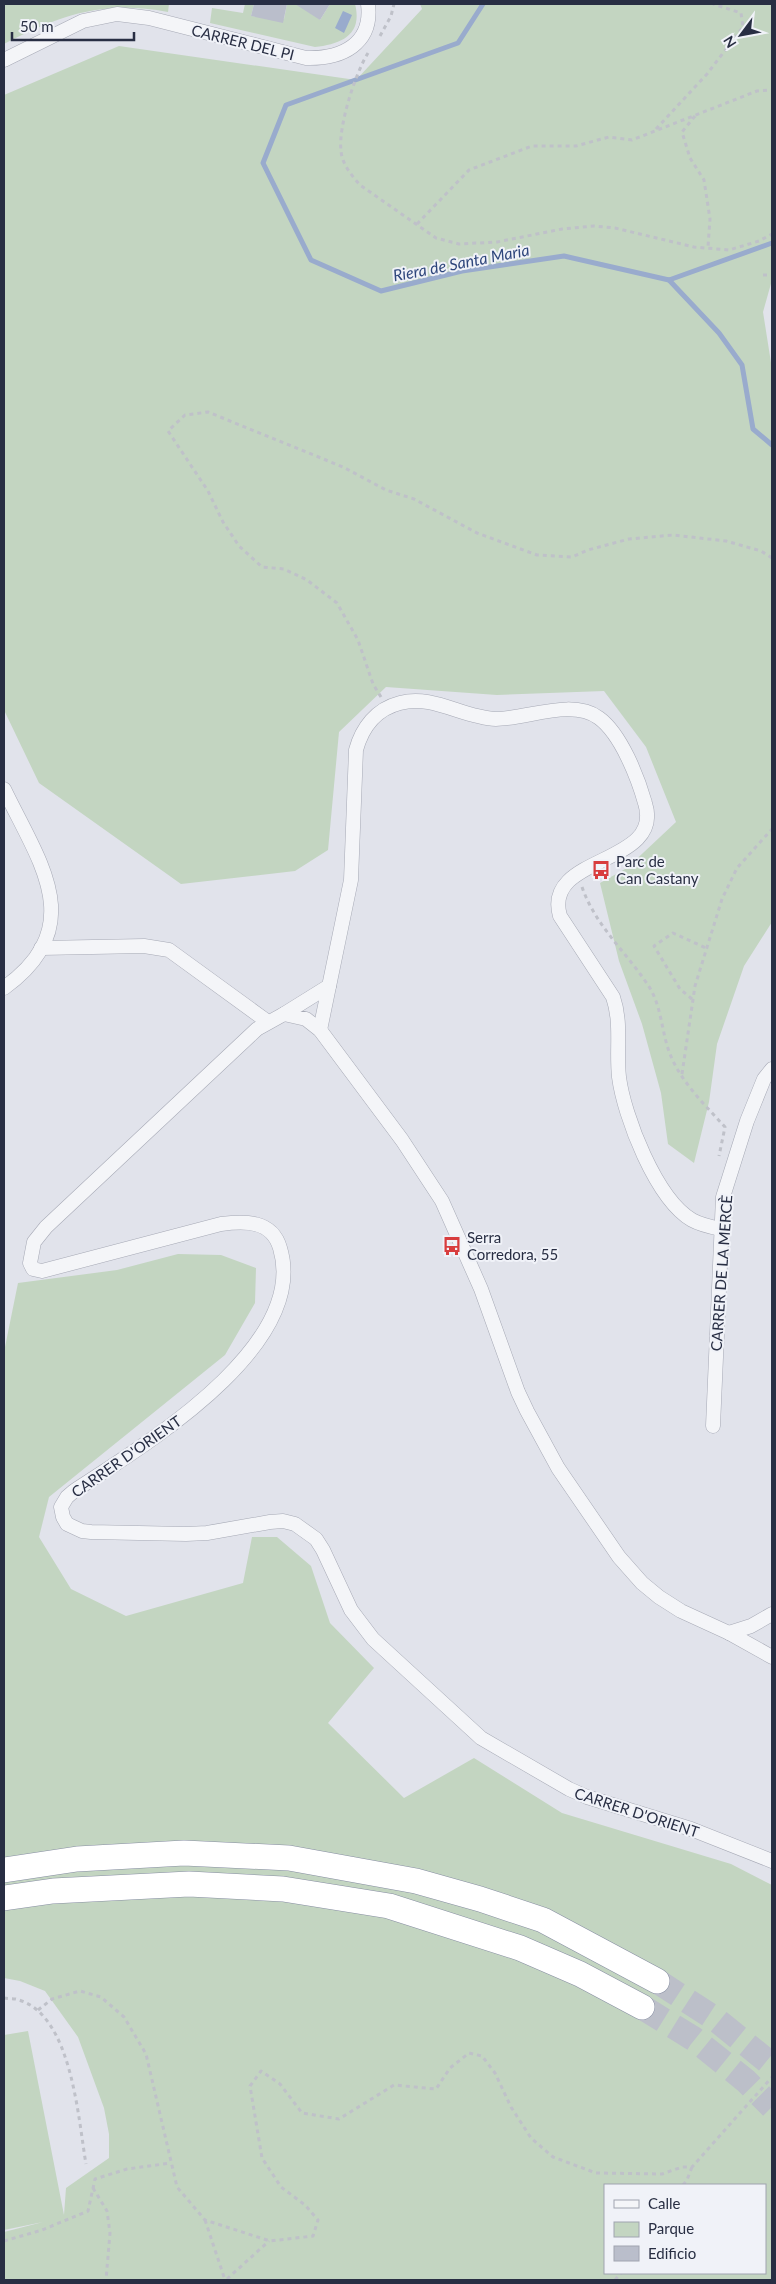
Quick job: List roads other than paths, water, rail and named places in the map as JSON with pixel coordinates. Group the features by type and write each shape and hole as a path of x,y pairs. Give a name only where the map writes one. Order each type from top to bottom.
{"highway":[{"path":"4,1870 77,1859 184,1853 288,1858 416,1881 544,1920 658,1980"},
{"path":"4,1898 53,1891 189,1884 283,1889 389,1906 520,1948 580,1974 642,2007"}],"street":[{"name":"CARRER DEL PI","path":"4,60 83,20 116,14 149,18 306,58 321,58 346,50 359,42 367,28 368,4"},
{"path":"320,1030 351,880 356,750 359,739 371,719 388,707 399,703 418,701 494,719 525,717 574,709 598,717 608,725 622,746 645,802 647,821 644,832 631,844 570,879 560,890 557,906 560,916 613,997 618,1009 618,1058 622,1090 645,1158 664,1192 682,1212 693,1220 721,1229"},
{"path":"4,789 43,870 50,890 52,918 41,948 33,961 24,972 4,988"},
{"path":"41,948 156,946 169,950 268,1022"},
{"name":"CARRER D'ORIENT","path":"329,986 257,1029 60,1213 40,1233 34,1242 30,1263 33,1269 42,1271 221,1224 246,1222 261,1224 271,1233 280,1247 283,1262 282,1283 278,1299 272,1317 259,1340 194,1409 164,1432 74,1491 64,1500 61,1508 64,1521 74,1528 91,1532 177,1534 207,1533 270,1522 283,1521 295,1524 306,1530 320,1544 351,1610 372,1639 481,1738 569,1789 587,1797 691,1829 772,1861"},
{"path":"284,1014 306,1019 320,1030 402,1140 442,1201 481,1289 518,1392 527,1411 558,1468 628,1569 659,1597 681,1611 729,1633 772,1657"},
{"name":"CARRER DE LA MERCÈ","path":"713,1426 723,1197 747,1121 764,1079 772,1069"},
{"path":"729,1633 743,1630 772,1614"}],"water":[{"path":"343,11 352,15 344,33 335,28"}],"waterway":[{"name":"Riera de Santa Maria","path":"483,4 458,43 286,105 263,163 311,260 381,291 462,271 564,256 669,280 772,243"},
{"path":"669,280 719,333 742,365 753,429 772,445"}],"tunnel":[{"path":"657,1981 714,2018 772,2065"},
{"path":"642,2007 694,2039 746,2081 772,2107"}],"place":[{"name":"Parc de Can Castany","path":"601,870"},
{"name":"Serra Corredora, 55","path":"452,1246"}]}
